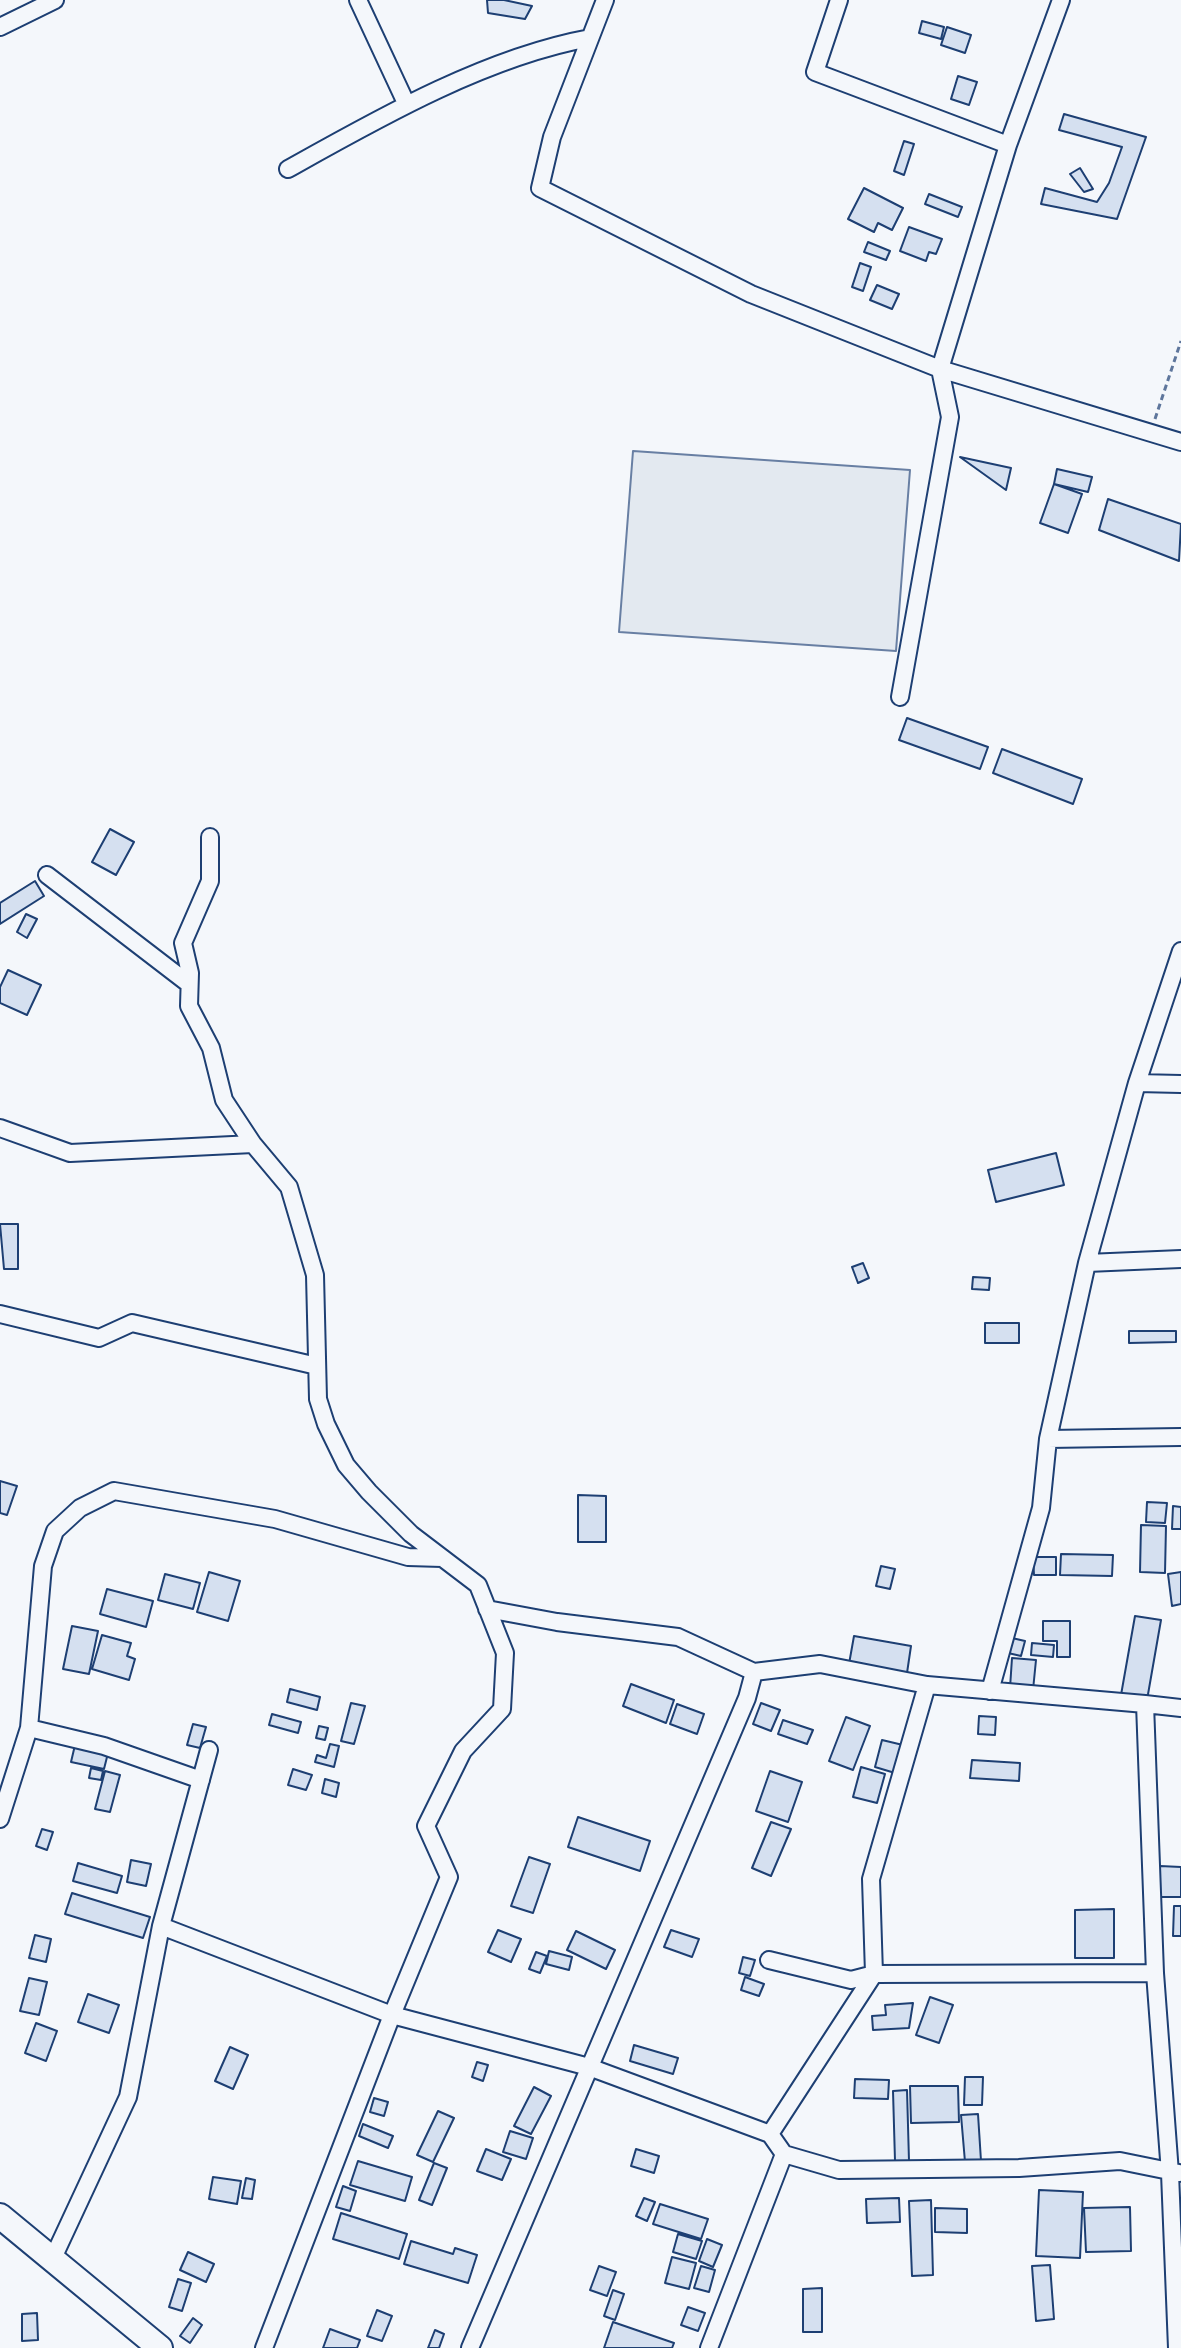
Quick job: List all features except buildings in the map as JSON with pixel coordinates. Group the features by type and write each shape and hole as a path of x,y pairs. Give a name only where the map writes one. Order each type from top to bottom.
{"street":[{"path":"0,27 55,0"},
{"path":"358,0 406,103"},
{"path":"605,0 552,137 540,188 751,294 940,369 1151,430 1181,442"},
{"path":"839,0 815,72 1008,145"},
{"path":"900,697 950,417 940,369 1008,145 1061,0"},
{"path":"288,169 406,103 559,44 590,38"},
{"path":"210,837 210,881 183,943 189,1006 211,1048 224,1100 253,1144 289,1187 315,1275 318,1399 346,1465 411,1534 478,1585 505,1653 502,1709 463,1751 426,1826 449,1877 392,2015 264,2348"},
{"path":"47,875 189,984"},
{"path":"990,1691 1041,1508 1048,1439 1087,1263 1137,1083 1181,951"},
{"path":"1137,1083 1181,1084"},
{"path":"0,1128 70,1153 253,1144"},
{"path":"1087,1263 1181,1259"},
{"path":"0,1314 99,1338 132,1323 317,1366"},
{"path":"1048,1439 1181,1437"},
{"path":"0,1819 29,1728 43,1566 55,1531 80,1508 114,1491 275,1519 408,1557 442,1558"},
{"path":"487,1609 678,1637 754,1672 820,1664 927,1685 1181,1708"},
{"path":"470,2348 747,1698 754,1672"},
{"path":"770,2134 874,1974 871,1879 927,1685"},
{"path":"1145,1704 1155,1973 1176,2173 1177,2348"},
{"path":"29,1728 104,1746 201,1780"},
{"path":"53,2258 128,2097 161,1926 209,1750"},
{"path":"161,1926 392,2015 589,2067 770,2134 784,2154 839,2170 1019,2168 1120,2161 1176,2173"},
{"path":"769,1960 851,1980 874,1974 1155,1973"},
{"path":"709,2348 784,2154"},
{"path":"0,2216 160,2348"}],"path":[{"path":"1151,430 1181,341"}],"shaded area":[{"path":"633,451 910,470 896,651 619,632"}]}
